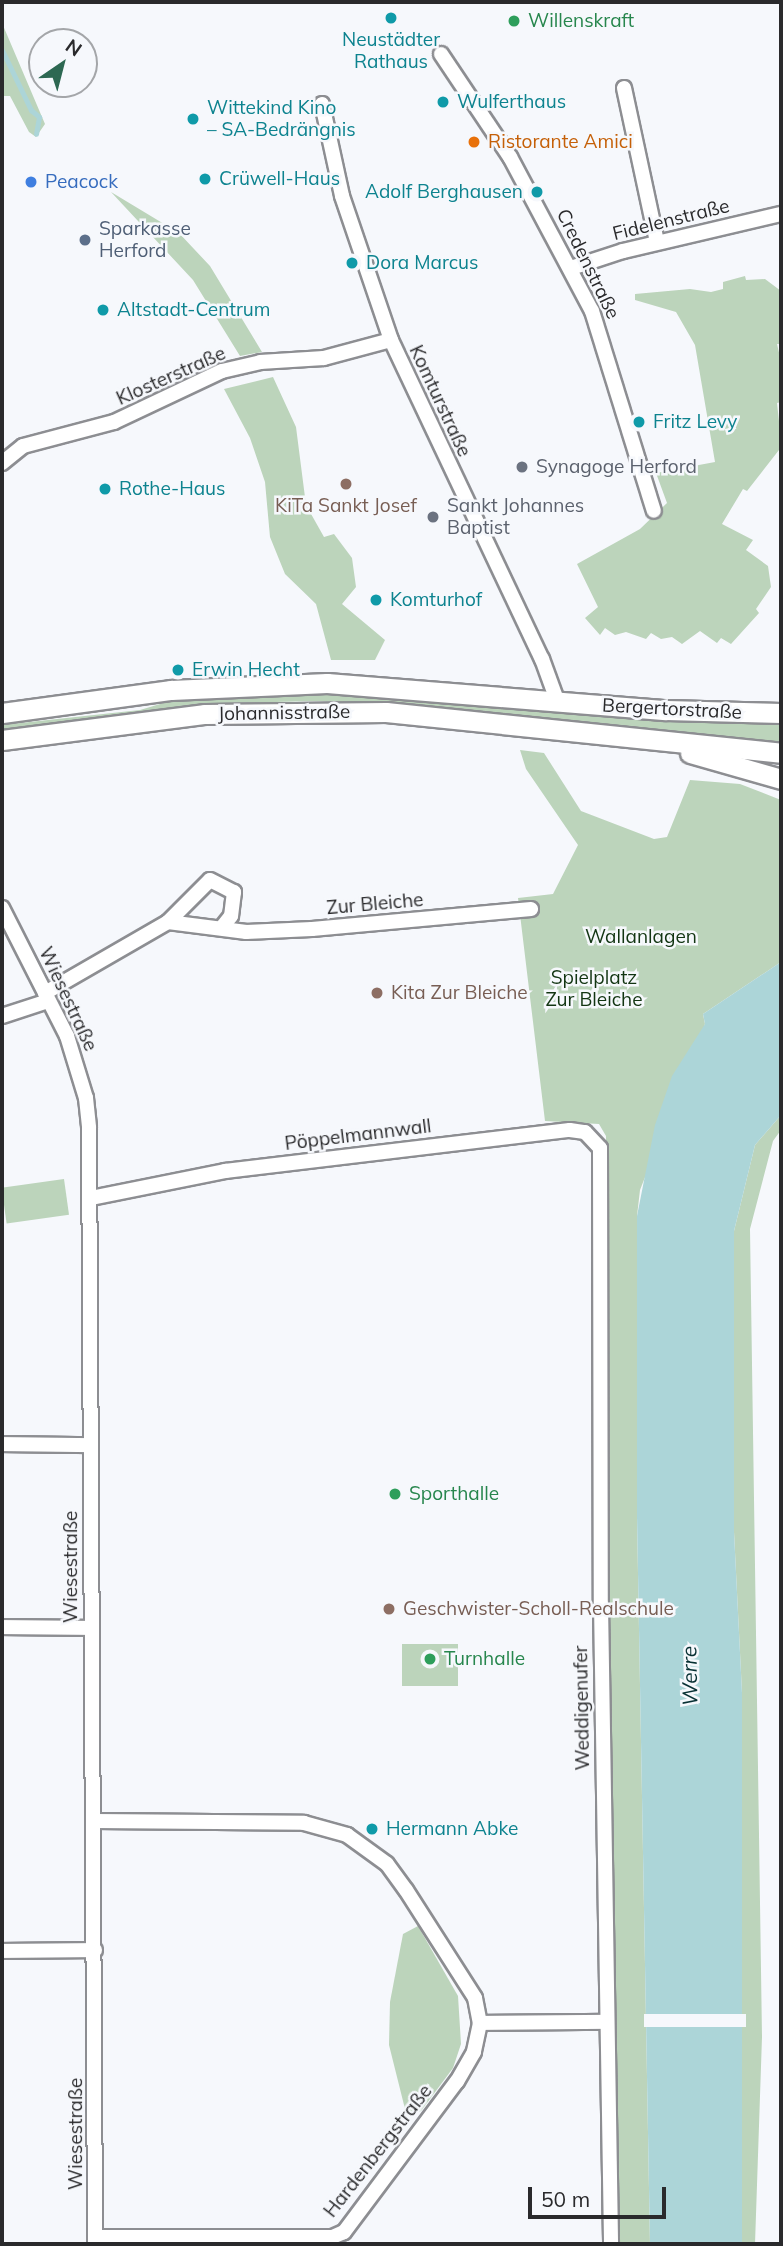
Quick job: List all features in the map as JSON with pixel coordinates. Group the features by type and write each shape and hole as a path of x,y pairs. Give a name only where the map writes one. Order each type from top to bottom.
{"main road":[{"name":"Johannisstraße","path":"2,713 171,690 327,683 558,703"},
{"name":"Bergertorstraße","path":"558,703 754,713 781,696"},
{"name":"Johannisstraße","path":"2,740 205,714 295,712 386,712 566,729"},
{"path":"754,713 781,713"},
{"name":"Bergertorstraße","path":"566,729 781,753"},
{"name":"Bergertorstraße","path":"660,740 673,748 781,779"}],"street":[{"name":"Credenstraße","path":"440,54 510,157 571,268 614,373 653,511"},
{"path":"624,88 657,242"},
{"name":"Komturstraße","path":"321,104 342,197 391,340 542,659 558,703"},
{"name":"Fidelenstraße","path":"571,268 657,242 781,214"},
{"name":"Klosterstraße","path":"2,463 23,446 114,422 222,371 260,362 324,358 391,340"},
{"path":"2,1016 46,997 168,922 203,884 217,880 234,892 230,916 223,926"},
{"name":"Wiesestraße","path":"2,908 67,1036 86,1098 91,1198 90,1628 95,1821 95,2240"},
{"name":"Zur Bleiche","path":"168,922 223,926 246,932 312,929 531,909"},
{"name":"Pöppelmannwall","path":"91,1198 225,1171 570,1130 594,1138 600,1148 599,1172"},
{"name":"Weddigenufer","path":"599,1172 605,2022 611,2244"},
{"path":"2,1444 90,1445"},
{"path":"2,1628 90,1628"},
{"path":"95,1821 304,1823 347,1835 387,1864 406,1890 475,1998 480,2024 605,2022"},
{"path":"2,1951 95,1950"},
{"name":"Hardenbergstraße","path":"95,2240 343,2238 457,2081 474,2052 480,2024"}],"green space":[{"path":"2,23 28,84 28,98 34,98 45,124 36,137 29,132 10,96 2,96"},
{"path":"111,192 179,233 210,266 262,352 240,356 193,280"},
{"path":"745,276 746,280 765,279 781,291 781,344 777,344 781,361 781,402 777,403 781,439 779,450 747,491 743,489 722,524 753,540 746,550 768,566 771,587 756,609 759,613 731,644 721,638 717,643 700,631 682,644 672,637 661,639 651,633 646,639 626,632 615,635 605,628 600,635 585,618 598,607 577,564 640,529 667,503 656,473 715,462 695,345 676,312 635,300 635,294 690,289 711,292 723,289 723,282"},
{"path":"273,377 296,427 306,505 324,537 334,534 352,558 356,587 342,604 385,640 375,660 331,660 316,604 285,574 270,537 265,482 250,438 224,389"},
{"path":"334,692 604,716 781,722 781,743 400,704 319,701 225,703 2,732 2,725 140,710 177,699"},
{"name":"Wallanlagen","path":"520,750 544,753 581,811 654,839 667,837 690,780 740,784 781,800 781,962 703,1014 705,1024 640,1190 637,1216 637,1517 650,2244 617,2244 612,2035 606,1136 599,1124 545,1121 518,898 553,894 578,845 526,769"},
{"path":"781,1115 781,1130 773,1141 750,1229 762,2037 755,2244 742,2244 742,1693 734,1532 734,1231 755,1145"},
{"path":"64,1179 69,1215 7,1223 2,1188"},
{"name":"Turnhalle","path":"402,1644 458,1644 458,1686 402,1686"},
{"path":"418,1926 458,1996 461,2044 453,2068 421,2111 407,2117 389,2045 390,2002 403,1934"}],"water":[{"name":"Werre","path":"781,962 781,1115 755,1145 734,1231 734,1532 742,1693 742,2244 650,2244 637,1517 637,1216 655,1125 672,1076 705,1024 703,1014"}],"pier":[{"path":"644,2014 746,2014 746,2027 644,2027"}],"waterway":[{"path":"2,50 31,110 39,117 36,134"}],"place":[{"name":"Neustädter Rathaus","path":"391,18"},
{"name":"Willenskraft","path":"514,21"},
{"name":"Wulferthaus","path":"443,102"},
{"name":"Wittekind Kino – SA-Bedrängnis","path":"193,119"},
{"name":"Ristorante Amici","path":"474,142"},
{"name":"Crüwell-Haus","path":"205,179"},
{"name":"Peacock","path":"31,182"},
{"name":"Adolf Berghausen","path":"537,192"},
{"name":"Sparkasse Herford","path":"85,240"},
{"name":"Dora Marcus","path":"352,263"},
{"name":"Altstadt-Centrum","path":"103,310"},
{"name":"Fritz Levy","path":"639,422"},
{"name":"Synagoge Herford","path":"522,467"},
{"name":"KiTa Sankt Josef","path":"346,484"},
{"name":"Rothe-Haus","path":"105,489"},
{"name":"Sankt Johannes Baptist","path":"433,517"},
{"name":"Komturhof","path":"376,600"},
{"name":"Erwin Hecht","path":"178,670"},
{"name":"Kita Zur Bleiche","path":"377,993"},
{"name":"Sporthalle","path":"395,1494"},
{"name":"Geschwister-Scholl-Realschule","path":"389,1609"},
{"name":"Turnhalle","path":"430,1659"},
{"name":"Hermann Abke","path":"372,1829"}],"park label":[{"name":"Spielplatz Zur Bleiche","path":"594,989"}]}
